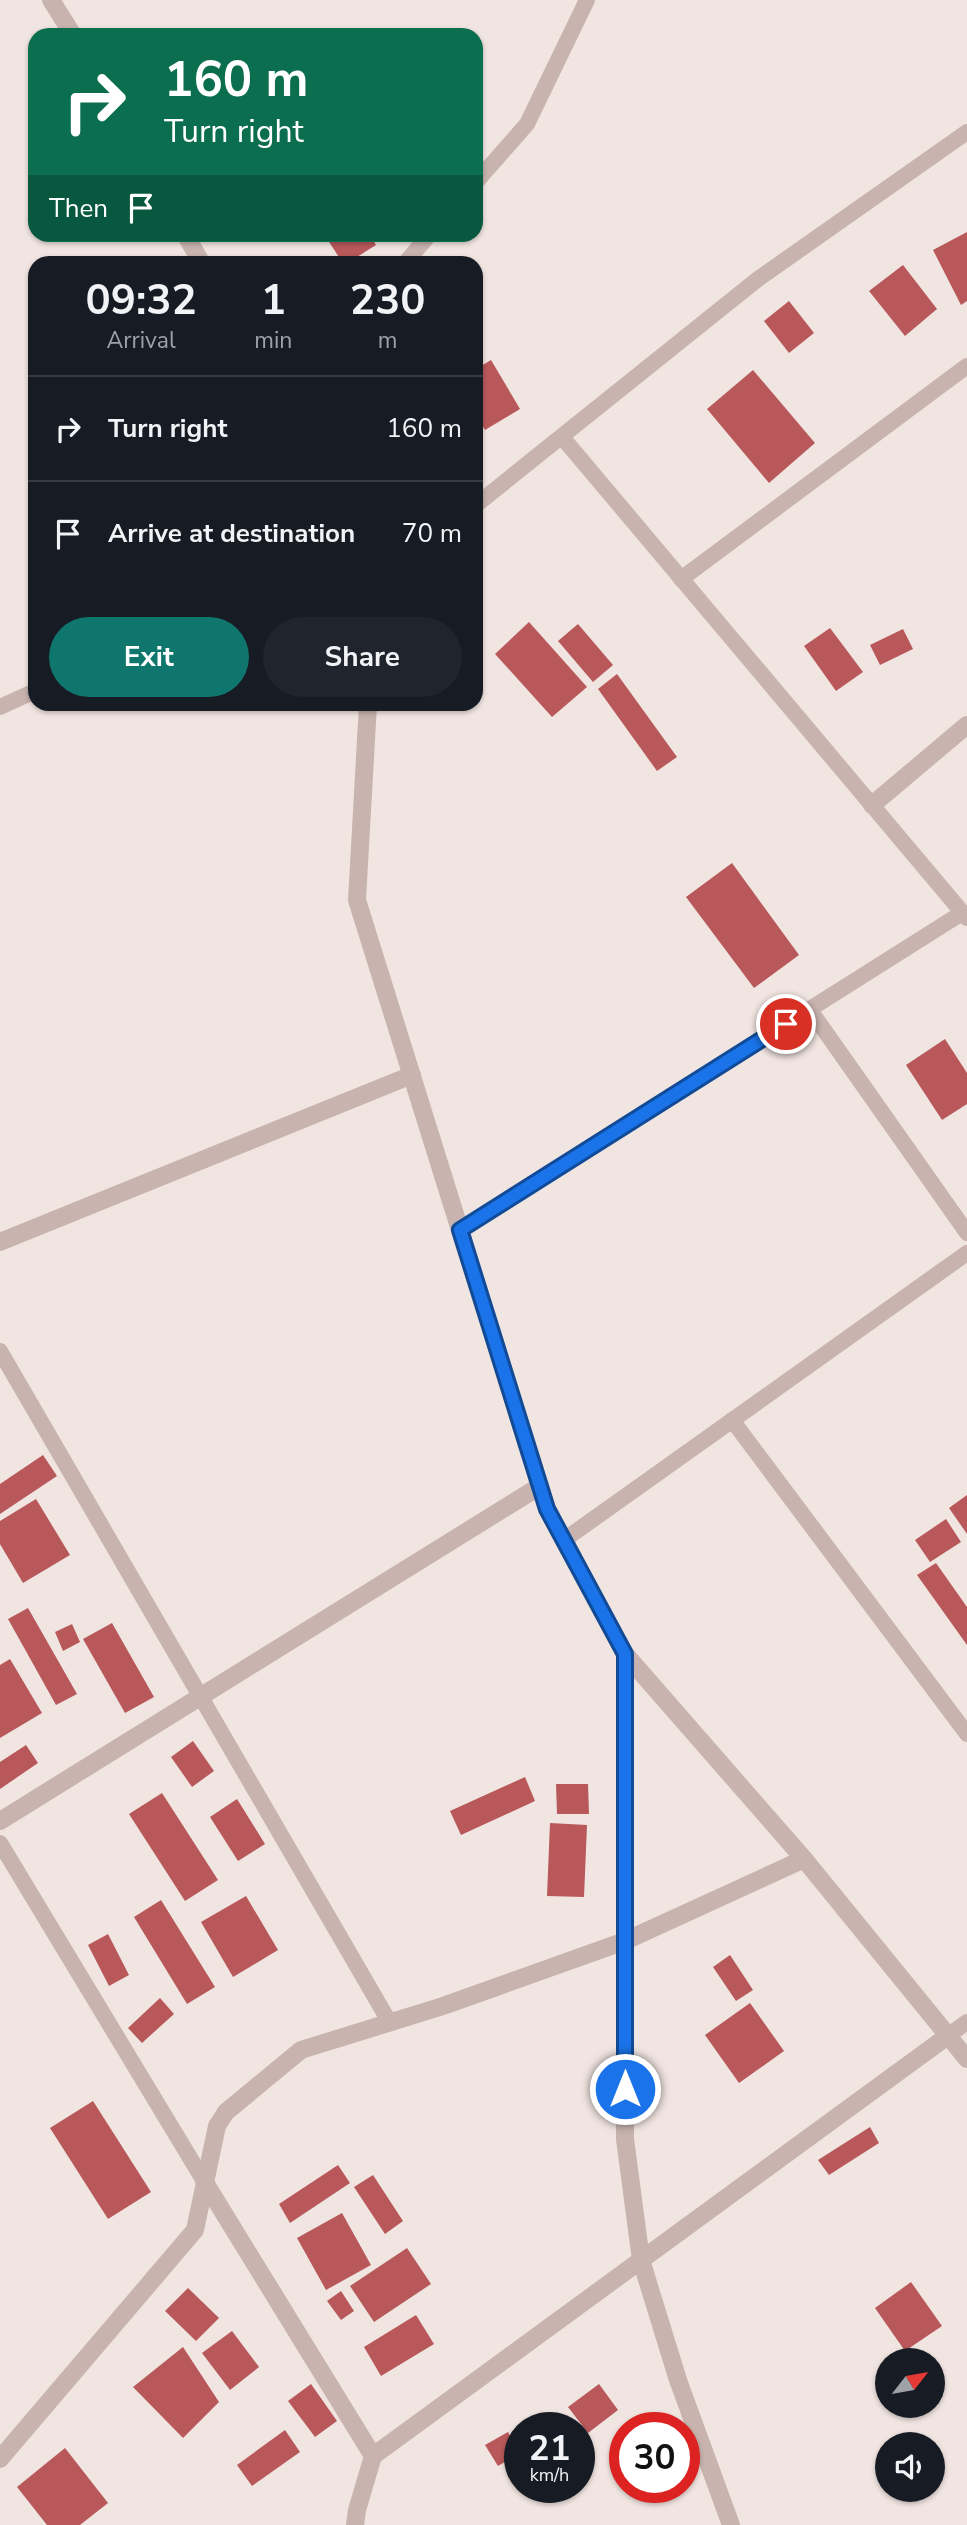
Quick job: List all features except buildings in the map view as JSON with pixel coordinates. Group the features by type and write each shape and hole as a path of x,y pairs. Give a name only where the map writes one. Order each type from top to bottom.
{"street":[{"path":"51,0 69,28"},
{"path":"368,711 357,900 547,1509 625,1654 804,1859 967,2059"},
{"path":"872,806 967,725"},
{"path":"0,1242 412,1075"},
{"path":"0,1821 540,1486"},
{"path":"625,1654 625,2139 641,2260 678,2380 731,2525"},
{"path":"0,2459 195,2230 217,2126 226,2112 301,2050 456,2002 625,1941 804,1859"},
{"path":"355,2525 373,2456 949,2035"},
{"path":"204,2181 373,2456"}],"lane":[{"path":"483,174 527,124 587,0"},
{"path":"483,499 758,279 967,132"},
{"path":"410,256 423,242"},
{"path":"681,579 967,366"},
{"path":"460,1230 965,916 562,437"},
{"path":"0,707 28,694"},
{"path":"810,1010 967,1233"},
{"path":"564,1540 967,1253"},
{"path":"0,1351 390,2023"},
{"path":"732,1420 967,1734"},
{"path":"0,1843 204,2181"},
{"path":"949,2035 967,2022"}],"route":[{"path":"625,2089 625,1654 547,1509 460,1230 786,1024"}]}
